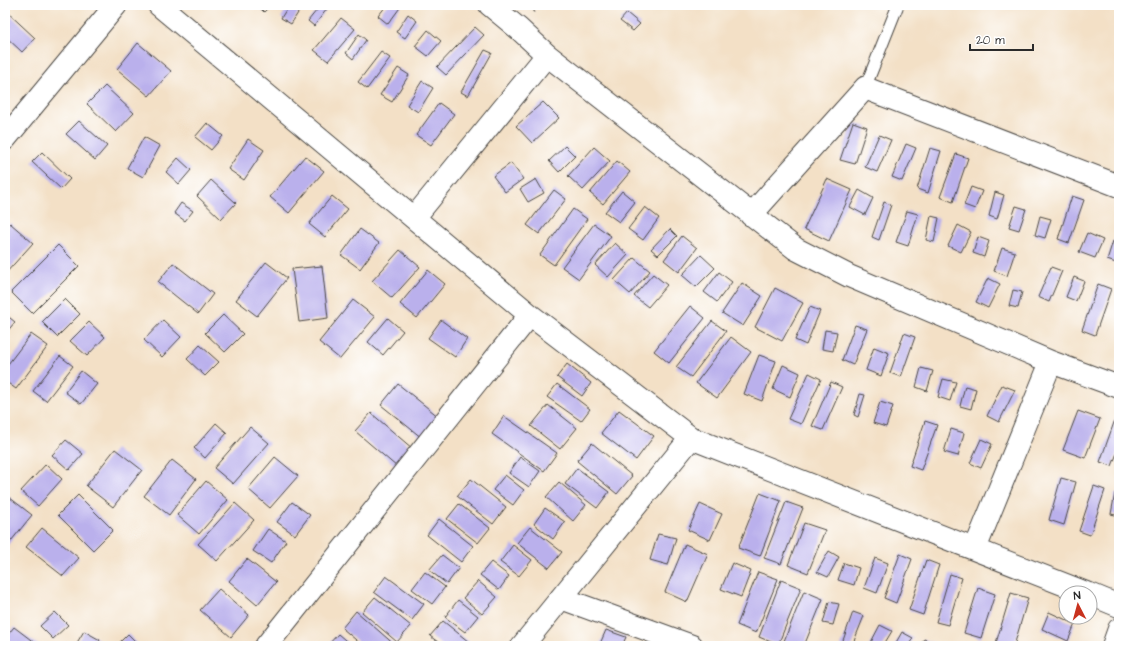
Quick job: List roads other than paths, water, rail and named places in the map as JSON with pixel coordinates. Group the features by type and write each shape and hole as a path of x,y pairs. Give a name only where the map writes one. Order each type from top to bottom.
{"street":[{"path":"5,139 116,5"},
{"path":"159,5 530,315 691,438 1066,585"},
{"path":"490,5 520,29 547,56 796,249 849,276 1051,362 1119,387"},
{"path":"414,218 547,56"},
{"path":"751,215 864,88 1119,186"},
{"path":"266,646 530,315"},
{"path":"975,549 1051,362"},
{"path":"522,646 691,438"},
{"path":"1098,597 1119,606"},
{"path":"561,598 692,646"},
{"path":"1113,646 1119,629"}],"lane":[{"path":"864,88 898,5"}]}
